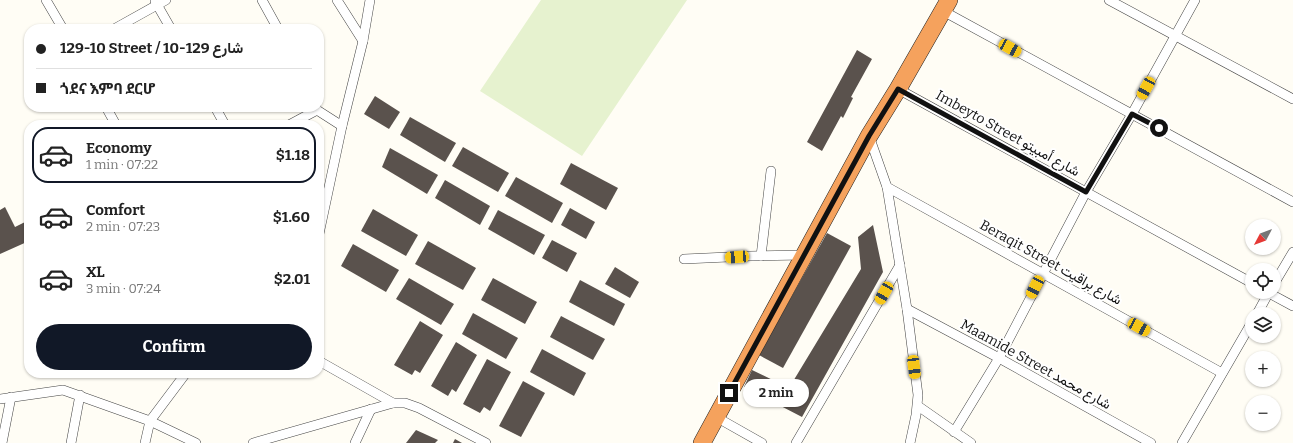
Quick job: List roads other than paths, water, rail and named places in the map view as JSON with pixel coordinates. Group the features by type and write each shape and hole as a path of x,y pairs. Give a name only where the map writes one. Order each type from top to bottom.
{"highway":[{"path":"702,443 869,136 946,5"}],"street":[{"path":"46,0 60,24"},
{"path":"122,24 156,2 166,0"},
{"path":"262,0 275,24"},
{"path":"337,0 362,41"},
{"path":"324,211 370,0"},
{"path":"1109,0 1293,99"},
{"path":"954,432 999,358 1086,192 1132,114 1195,0"},
{"path":"156,2 169,24"},
{"path":"946,5 1132,114 1293,202"},
{"name":"Imbeyto Street شارع أمبيتو","path":"898,89 1245,280"},
{"path":"297,120 310,112"},
{"path":"322,112 342,126"},
{"path":"869,136 887,187 907,310 918,395 918,406 910,443"},
{"path":"761,256 771,171"},
{"name":"Beraqit Street شارع براقيت","path":"887,187 1222,373"},
{"path":"1281,272 1293,252"},
{"path":"684,259 804,255"},
{"path":"796,443 900,265"},
{"path":"1280,299 1293,306"},
{"name":"Maamide Street شارع محمد","path":"907,310 999,358 1151,443"},
{"path":"1182,443 1245,334"},
{"path":"324,364 393,403"},
{"path":"145,443 150,421 182,378"},
{"path":"0,399 63,390 150,421 196,443"},
{"path":"71,443 80,395"},
{"path":"2,443 11,397"},
{"path":"253,443 393,403 405,403 419,408 486,443"},
{"path":"918,406 971,443"},
{"path":"355,443 371,409"},
{"path":"716,417 762,443"}]}
